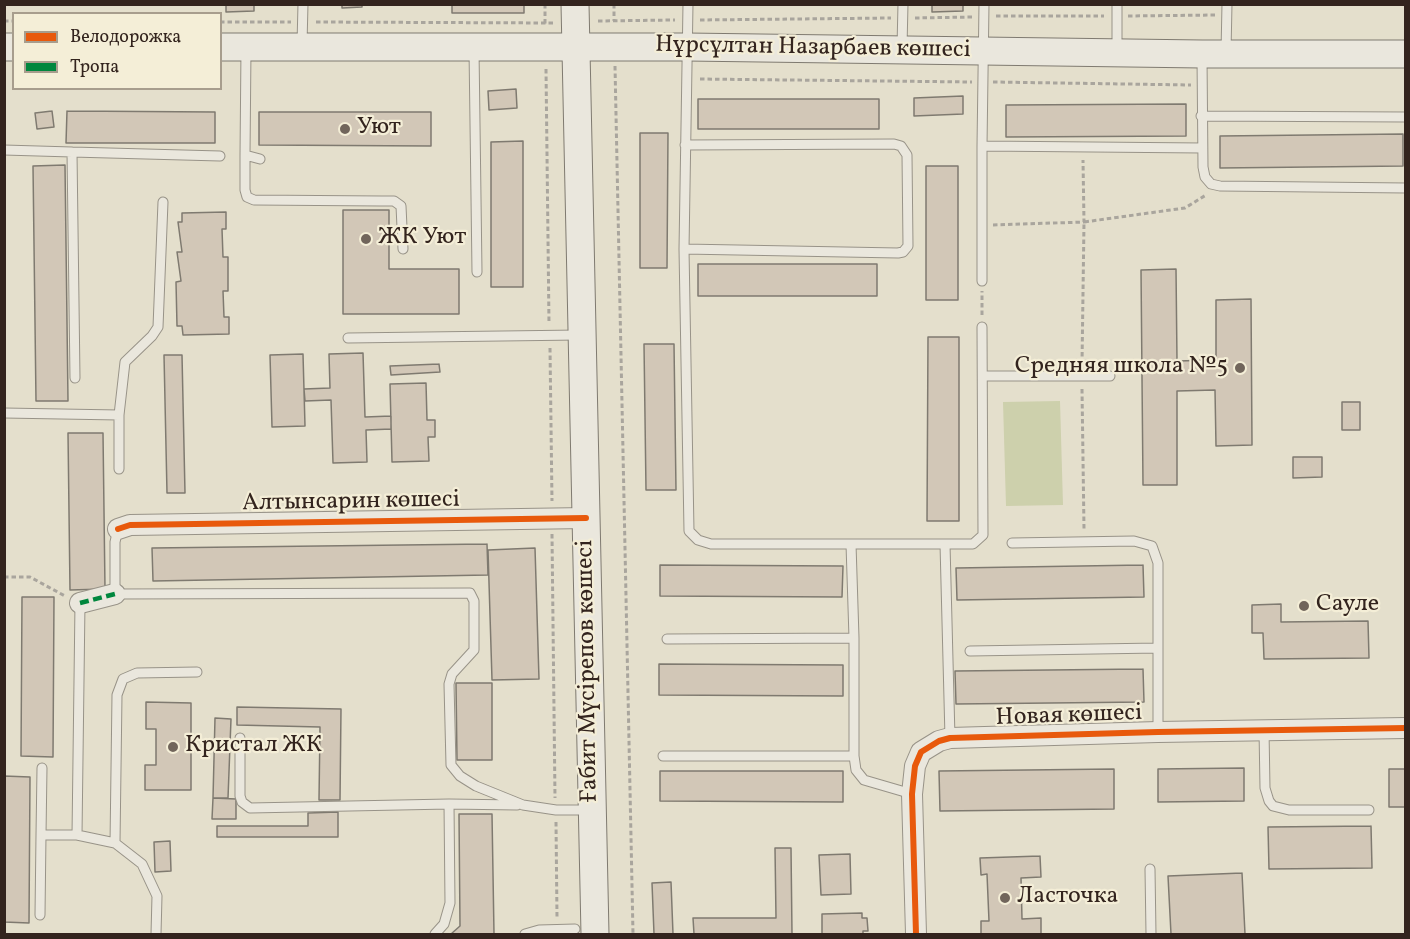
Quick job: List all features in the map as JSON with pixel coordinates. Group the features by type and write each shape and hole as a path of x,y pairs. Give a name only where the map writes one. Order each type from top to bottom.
{"main road":[{"name":"Нұрсұлтан Назарбаев көшесі","path":"233,47 302,34 474,46 545,35 576,25 687,47 1214,55 1406,54"},
{"name":"Ғабит Мүсірепов көшесі","path":"576,25 592,810 584,932"}],"street":[{"name":"Алтынсарин көшесі","path":"118,529 130,525 586,518"},
{"path":"80,603 115,594"},
{"name":"Новая көшесі","path":"916,934 912,794 915,766 921,752 929,745 950,738 1406,728"}],"lane":[{"path":"302,34 303,4"},
{"path":"688,4 684,249 689,531 698,540 711,544 973,544 983,535 982,327"},
{"path":"902,50 903,4"},
{"path":"982,280 984,4"},
{"path":"1117,4 1117,53"},
{"path":"1227,4 1214,55 1202,85 1202,148 1205,177 1211,184 1220,186 1406,188"},
{"path":"474,46 477,272"},
{"path":"233,47 245,155 247,197 254,200 394,201 401,206 403,249"},
{"path":"1201,116 1406,117"},
{"path":"684,249 898,253 903,252 908,246 907,155 901,146 894,144 685,145"},
{"path":"982,146 1083,149 1202,148"},
{"path":"4,150 220,156"},
{"path":"72,152 75,378"},
{"path":"245,155 260,159"},
{"path":"119,469 119,415 125,362 152,336 158,327 163,202"},
{"path":"348,338 582,335"},
{"path":"983,375 1110,376"},
{"path":"4,414 119,415"},
{"path":"118,529 115,542 115,594 470,593 474,601 474,650 453,674 449,684 449,759 454,771 467,781 523,805"},
{"path":"1012,543 1139,541 1148,543 1155,550 1158,563 1158,732"},
{"path":"851,544 856,770 864,780 912,794"},
{"path":"945,544 950,738"},
{"path":"77,835 80,603"},
{"path":"667,639 854,638"},
{"path":"970,651 1158,648"},
{"path":"116,843 117,695 123,679 137,673 197,672"},
{"path":"1264,730 1265,788 1273,806 1289,810 1369,810"},
{"path":"240,738 240,796 242,802 250,808 449,804 523,805 556,810 592,810"},
{"path":"663,756 854,756"},
{"path":"40,915 42,768"},
{"path":"435,934 444,924 450,903 449,804"},
{"path":"41,835 77,835 116,843 142,864 149,875 158,906 156,934"},
{"path":"1150,869 1151,934"},
{"path":"525,934 533,931 557,930 584,932"}],"path":[{"path":"545,4 557,930"},
{"path":"614,4 633,934"},
{"path":"222,22 302,34 545,35 576,25 614,34 687,20 1219,15"},
{"path":"686,79 1202,85"},
{"path":"1083,149 1084,542"},
{"path":"982,226 1084,222 1185,208 1220,186"},
{"path":"982,280 982,327"},
{"path":"4,577 30,577 80,603"}],"green space":[{"path":"1060,401 1063,505 1006,506 1003,402"}],"building":[{"path":"4,4 205,4 4,5"},
{"path":"226,4 254,4 254,11 226,12"},
{"path":"342,4 362,4 362,7 342,8"},
{"path":"452,4 524,4 524,13 452,13"},
{"path":"932,4 963,4 963,11 932,12"},
{"path":"516,89 517,108 489,110 488,91"},
{"path":"963,96 963,114 914,116 914,98"},
{"path":"698,99 879,99 879,129 698,129"},
{"path":"1186,104 1186,136 1006,137 1006,105"},
{"path":"52,111 54,127 37,129 35,113"},
{"path":"67,111 215,112 215,143 66,143"},
{"name":"Уют","path":"259,112 431,112 431,146 259,145"},
{"path":"640,133 668,133 667,268 640,268"},
{"path":"1403,134 1403,166 1220,168 1220,136"},
{"path":"523,141 523,287 491,287 491,142"},
{"path":"65,165 68,401 36,401 33,166"},
{"path":"926,166 958,166 958,300 926,300"},
{"name":"ЖК Уют","path":"343,210 389,210 389,269 459,269 459,314 343,314"},
{"path":"226,212 226,229 222,229 223,257 228,257 228,291 223,291 224,317 229,317 229,334 183,335 182,326 177,326 176,282 181,281 177,252 182,252 178,222 182,222 182,213"},
{"path":"698,264 877,264 877,296 698,296"},
{"path":"1176,269 1177,361 1216,360 1216,300 1251,299 1252,445 1216,446 1215,390 1177,391 1177,485 1143,485 1141,270"},
{"path":"928,337 959,337 959,521 927,521"},
{"path":"644,344 674,344 676,490 646,490"},
{"path":"363,353 365,417 391,416 391,429 366,430 367,462 333,463 331,400 305,401 304,389 330,388 329,354"},
{"path":"303,354 305,426 272,427 270,355"},
{"path":"164,355 182,355 185,493 167,493"},
{"path":"439,364 440,372 391,375 390,366"},
{"path":"426,383 427,420 435,420 435,437 428,437 429,461 392,462 390,384"},
{"path":"1342,402 1360,402 1360,430 1342,430"},
{"path":"68,433 103,433 105,589 70,590"},
{"path":"1293,457 1322,457 1322,477 1293,478"},
{"path":"487,544 488,575 153,581 152,548"},
{"path":"535,548 539,679 492,680 488,550"},
{"path":"660,565 843,566 842,597 660,596"},
{"path":"1143,565 1144,597 957,600 956,568"},
{"path":"22,597 54,597 53,757 21,756"},
{"path":"1281,604 1281,622 1368,621 1369,658 1264,659 1263,633 1252,633 1252,605"},
{"path":"659,664 843,665 843,696 659,695"},
{"path":"1143,669 1144,702 956,704 955,671"},
{"path":"456,683 492,683 492,760 457,760"},
{"name":"Кристал ЖК","path":"146,702 191,703 191,790 145,790 145,765 156,765 156,729 146,729"},
{"path":"237,707 341,709 340,800 319,800 320,727 237,725"},
{"path":"215,718 231,719 228,798 213,798"},
{"path":"1244,768 1244,801 1158,802 1158,769"},
{"path":"1114,769 1114,809 940,811 939,771"},
{"path":"1389,769 1406,769 1406,807 1389,807"},
{"path":"660,771 843,771 843,802 660,801"},
{"path":"4,776 30,777 29,923 4,922"},
{"path":"213,798 236,799 236,819 212,819"},
{"path":"338,812 338,837 217,837 217,826 308,826 308,813"},
{"path":"459,814 492,814 494,934 451,934 460,926"},
{"path":"1371,826 1372,868 1269,869 1268,827"},
{"path":"170,841 171,871 155,872 154,842"},
{"path":"775,848 791,848 792,934 694,934 693,918 776,918"},
{"path":"850,854 851,894 821,895 819,855"},
{"name":"Ласточка","path":"1040,856 1041,877 1021,878 1022,919 1041,918 1041,934 981,934 981,921 989,921 987,874 981,875 980,858"},
{"path":"1242,873 1245,934 1171,934 1168,876"},
{"path":"671,882 673,934 654,934 652,883"},
{"path":"862,913 862,918 867,918 868,931 863,931 863,934 822,934 822,914"}],"marked path":[{"path":"80,603 115,594"}],"cycle path":[{"path":"118,529 130,525 586,518"},
{"path":"916,934 912,794 915,766 921,752 939,741 950,738 1158,732 1406,728"}],"place":[{"name":"Уют","path":"345,129"},
{"name":"ЖК Уют","path":"366,239"},
{"name":"Средняя школа №5","path":"1240,368"},
{"name":"Сауле","path":"1304,606"},
{"name":"Кристал ЖК","path":"173,747"},
{"name":"Ласточка","path":"1005,898"}]}
